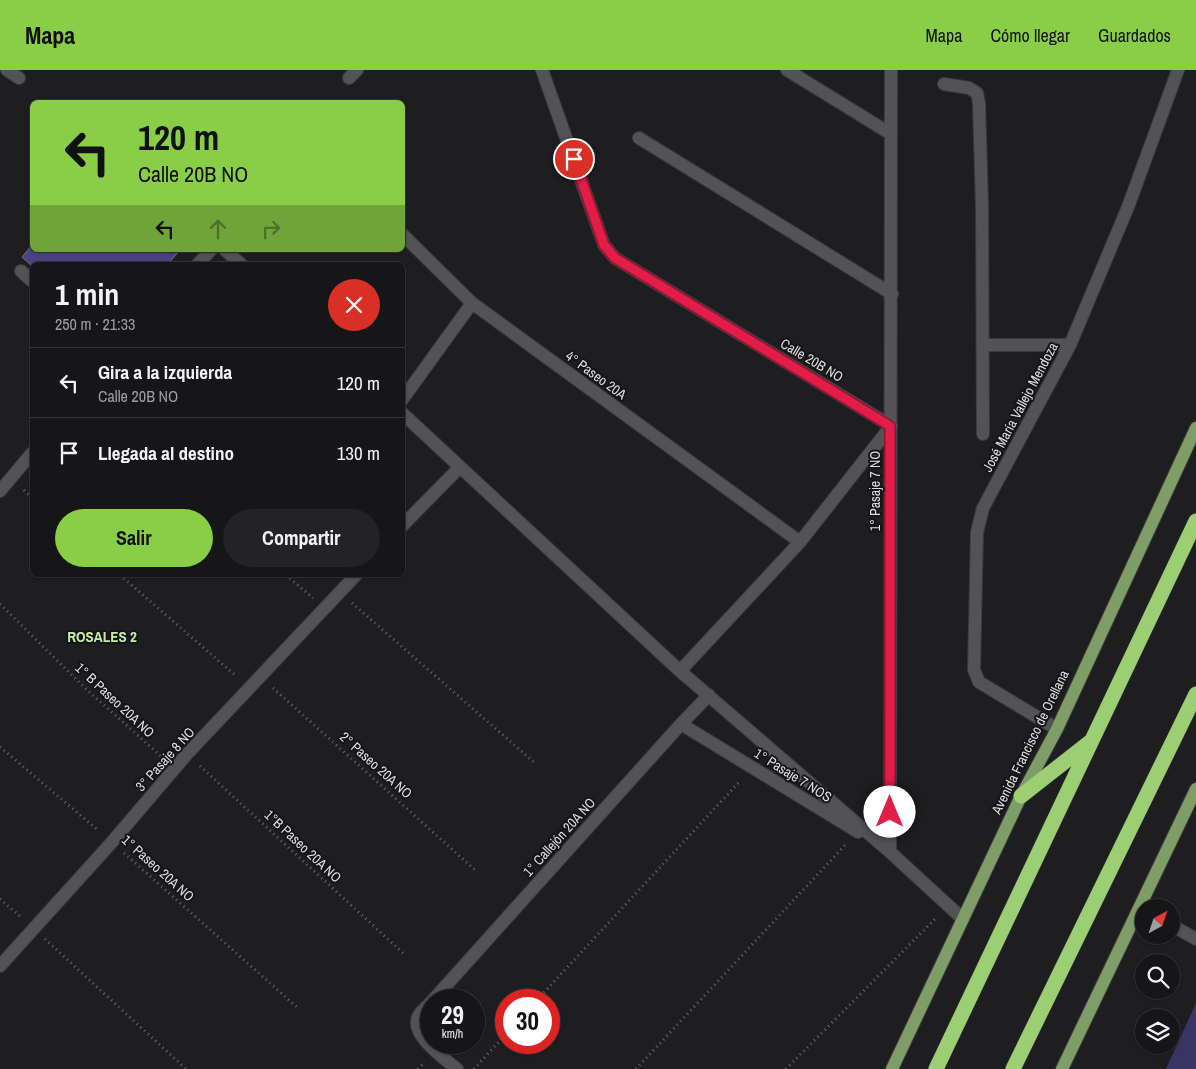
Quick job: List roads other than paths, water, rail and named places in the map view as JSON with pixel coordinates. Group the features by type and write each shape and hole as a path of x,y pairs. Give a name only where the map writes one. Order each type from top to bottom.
{"highway":[{"path":"936,1069 1196,521"},
{"path":"1014,1069 1196,694"},
{"path":"1021,796 1093,739"}],"main road":[{"name":"Avenida Francisco de Orellana","path":"892,1069 1021,796 1057,729 1196,428"},
{"path":"1146,899 1196,789"},
{"path":"1062,1069 1135,922"}],"street":[{"path":"7,70 19,78"},
{"name":"Calle 20B NO","path":"542,70 604,245 615,258 890,426"},
{"path":"786,70 891,134"},
{"name":"1° Pasaje 7 NO","path":"890,852 891,70"},
{"name":"José María Vallejo Mendoza","path":"1057,729 979,682 974,670 977,532 983,508 1070,345 1128,208 1178,70"},
{"path":"944,84 969,88 977,93 979,103 984,345 983,434"},
{"path":"640,138 892,294"},
{"name":"4° Paseo 20A","path":"405,237 472,303 800,542"},
{"path":"200,262 209,252"},
{"path":"227,252 239,262"},
{"path":"21,271 30,279"},
{"path":"405,396 472,303"},
{"path":"984,345 1070,345"},
{"path":"405,416 680,671 890,852 963,919"},
{"path":"680,671 800,542 890,426"},
{"path":"0,491 30,455"},
{"path":"405,523 460,467"},
{"name":"3° Pasaje 8 NO","path":"0,966 112,842 187,754 354,577"},
{"name":"1° Callejón 20A NO","path":"443,989 681,724 709,696"},
{"name":"1° Pasaje 7 NOS","path":"681,724 890,852"},
{"path":"1180,930 1196,939"},
{"name":"1° Callejón 20A NO","path":"420,1015 416,1027 420,1034"},
{"name":"1° Callejón 20A NO","path":"440,1054 457,1069"}],"district":[{"name":"ROSALES 2","path":"102,636"}]}
